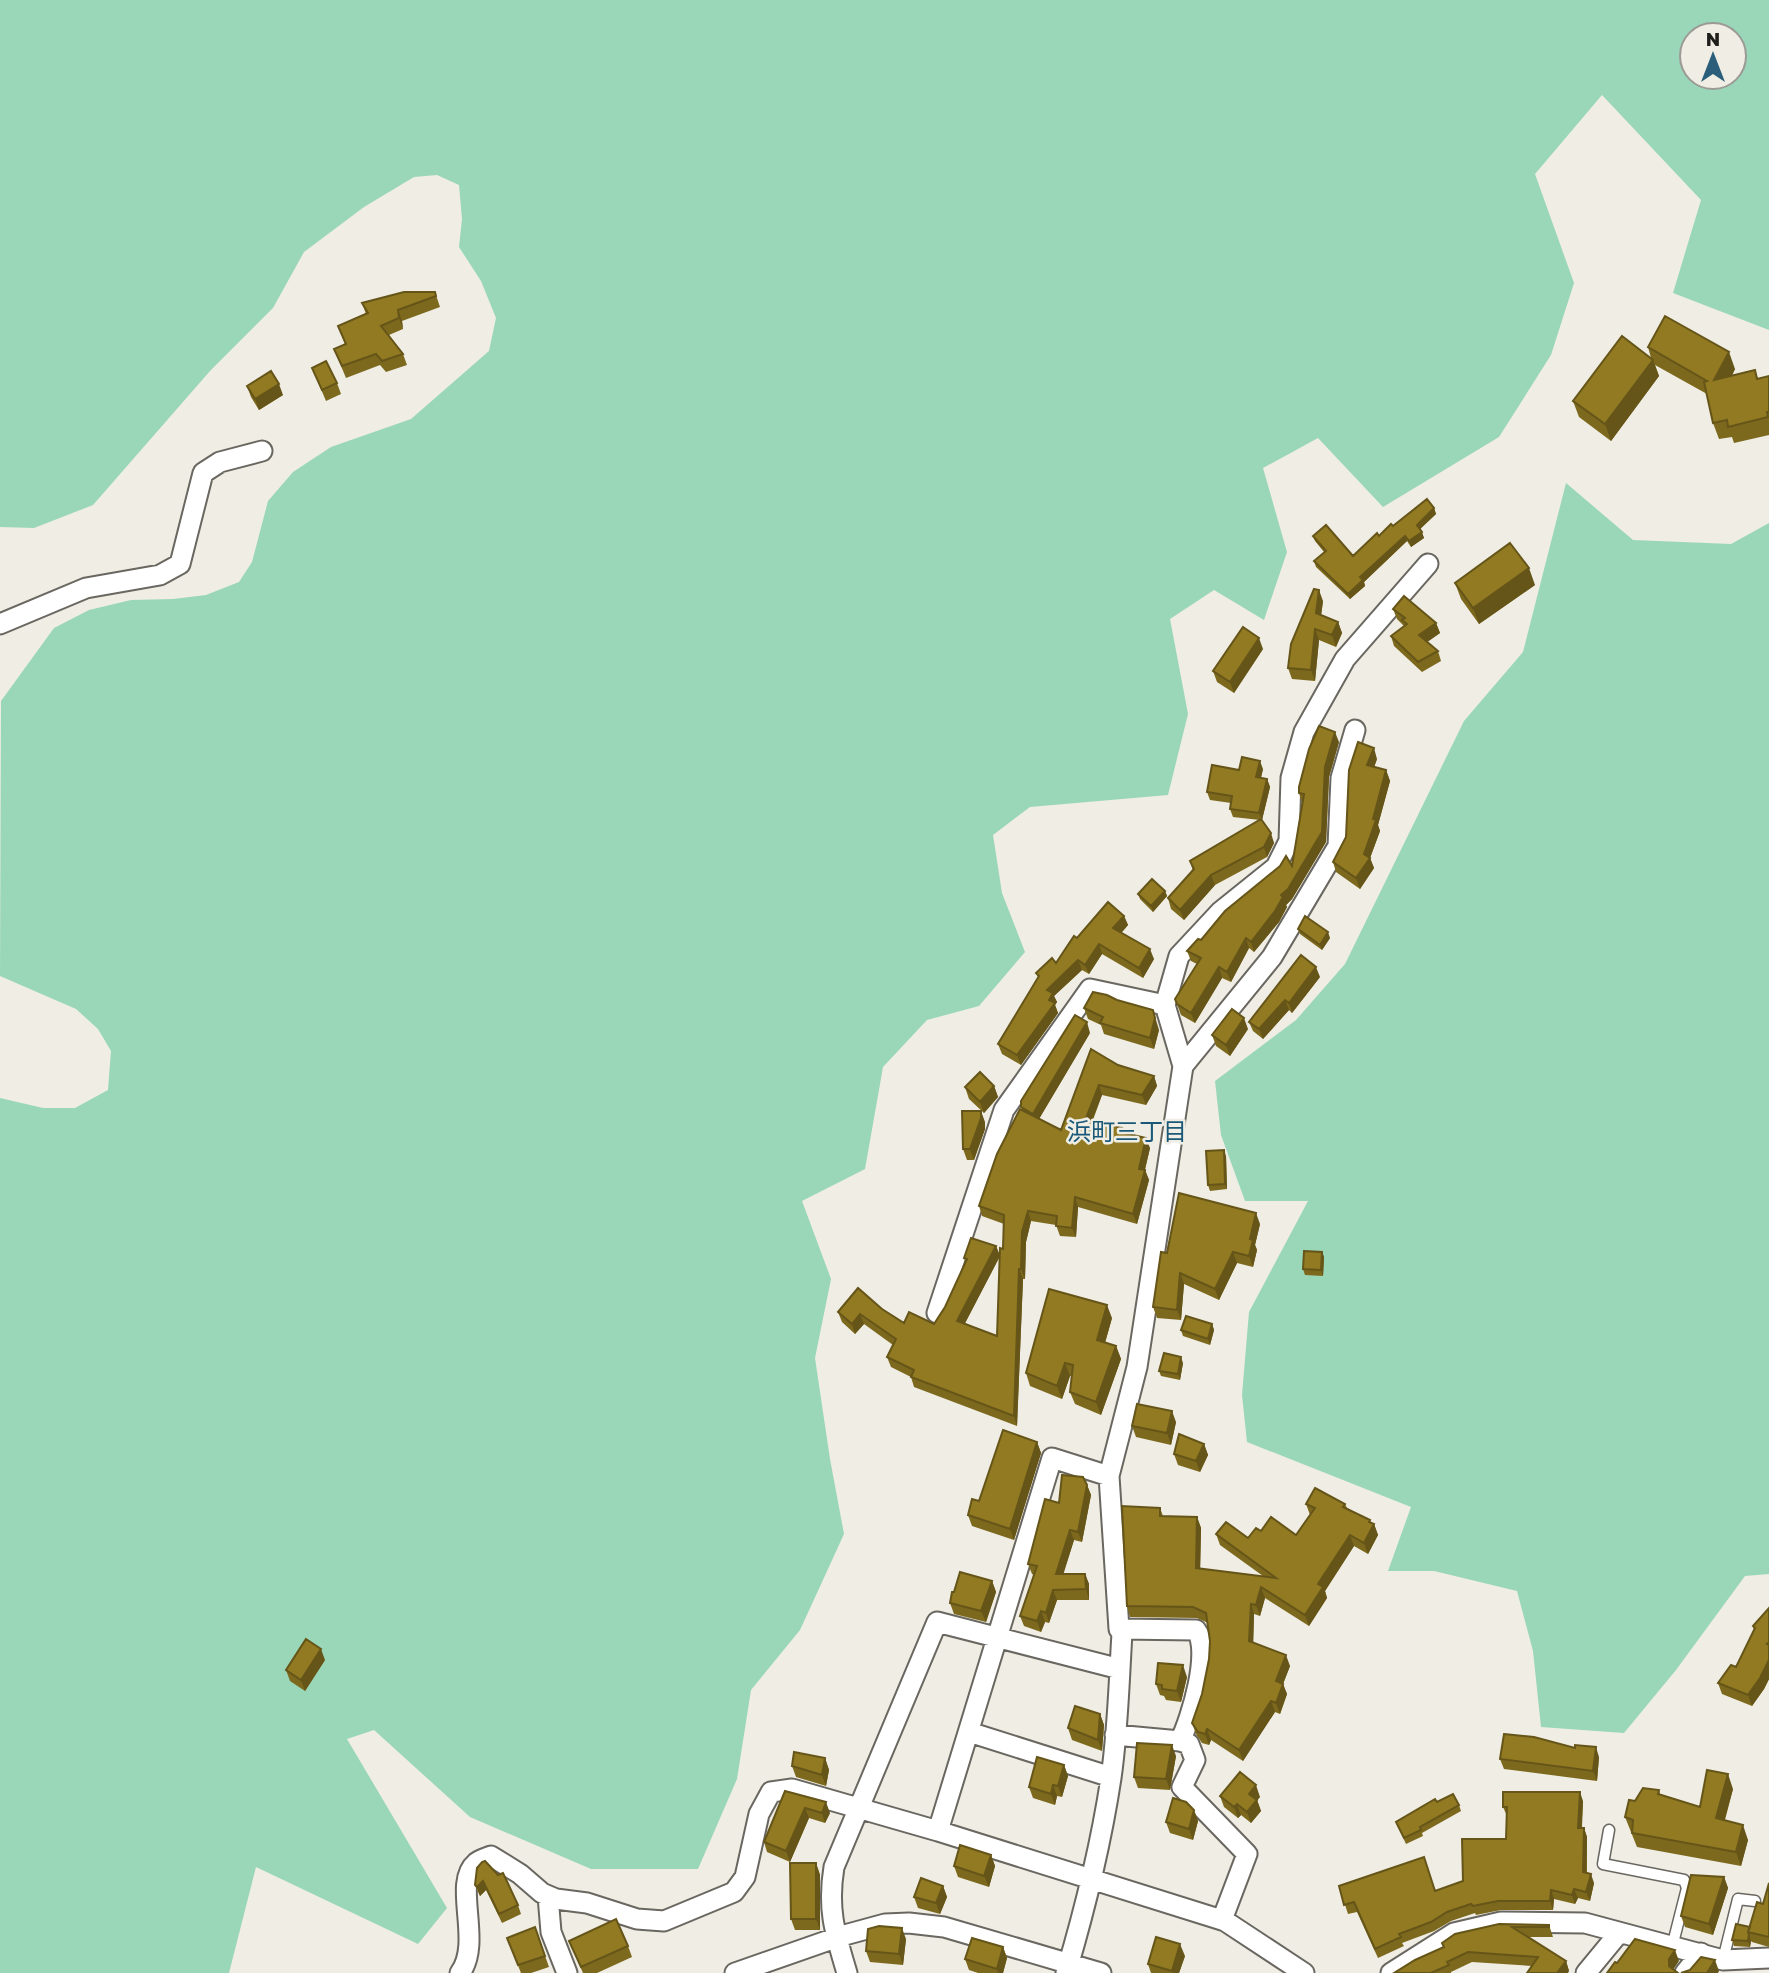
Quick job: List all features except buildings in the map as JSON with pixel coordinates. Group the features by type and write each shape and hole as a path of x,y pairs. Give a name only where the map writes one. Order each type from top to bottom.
{"street":[{"path":"0,624 86,588 160,575 180,564 203,473 220,461 262,451"},
{"path":"1067,1968 1091,1879 1111,1777 1122,1633 1119,1629 1109,1476 1137,1367 1183,1066 1165,1005 1179,956 1220,912 1276,867 1289,841 1291,778 1304,732 1345,659 1428,564"},
{"path":"1183,1066 1272,957 1338,846 1341,778 1355,730"},
{"path":"937,1313 1004,1110 1090,989 1165,1005"},
{"path":"938,1831 1052,1458 1109,1476"},
{"path":"847,1973 831,1915 834,1867 937,1622 1120,1669"},
{"path":"1119,1629 1185,1629 1196,1630 1200,1636 1201,1669 1188,1724 1180,1741"},
{"path":"969,1732 1111,1777"},
{"path":"1115,1735 1189,1744 1195,1760 1182,1787 1247,1854 1222,1920"},
{"path":"460,1973 468,1962 469,1921 465,1880 475,1864 491,1856 548,1896 587,1903 637,1919 664,1921 734,1892 745,1877 759,1814 771,1792 792,1789 938,1831 1222,1920 1304,1973"},
{"path":"548,1896 551,1933 567,1973"},
{"path":"1391,1973 1454,1933 1501,1922 1585,1923 1723,1960 1769,1958"},
{"path":"735,1973 837,1938 886,1924 909,1923 944,1927 1067,1968 1101,1973"},
{"path":"1587,1973 1619,1933"},
{"path":"1685,1973 1701,1953"}],"lane":[{"path":"1609,1830 1603,1864 1684,1881 1687,1888 1672,1947"},
{"path":"1723,1960 1738,1899 1755,1901"}],"green space":[{"path":"0,0 1769,0 1769,330 1673,293 1701,200 1602,95 1535,174 1574,283 1551,355 1499,437 1383,507 1318,438 1263,468 1287,552 1264,620 1214,590 1170,619 1188,714 1168,795 1030,807 993,835 1002,893 1025,952 979,1006 927,1020 883,1067 865,1169 802,1201 831,1279 815,1358 844,1534 800,1630 751,1690 737,1779 698,1869 591,1869 470,1817 374,1730 347,1739 447,1908 418,1944 256,1867 229,1973 0,1973 0,1098 43,1108 75,1108 108,1090 111,1051 98,1029 76,1009 0,976 1,701 54,628 89,610 131,600 206,595 239,582 252,562 268,501 293,472 331,447 411,419 489,351 496,318 481,281 459,247 462,219 459,185 437,175 414,177 364,207 304,252 273,308 210,371 93,505 34,528 0,527"},
{"path":"1566,483 1633,540 1731,544 1769,523 1769,1574 1745,1576 1676,1670 1624,1733 1541,1727 1533,1651 1517,1591 1434,1571 1388,1571 1411,1507 1247,1442 1242,1395 1249,1312 1308,1201 1245,1201 1221,1135 1215,1081 1296,1020 1345,964 1464,721 1523,652"}],"district":[{"name":"浜町三丁目","path":"1127,1130"}]}
